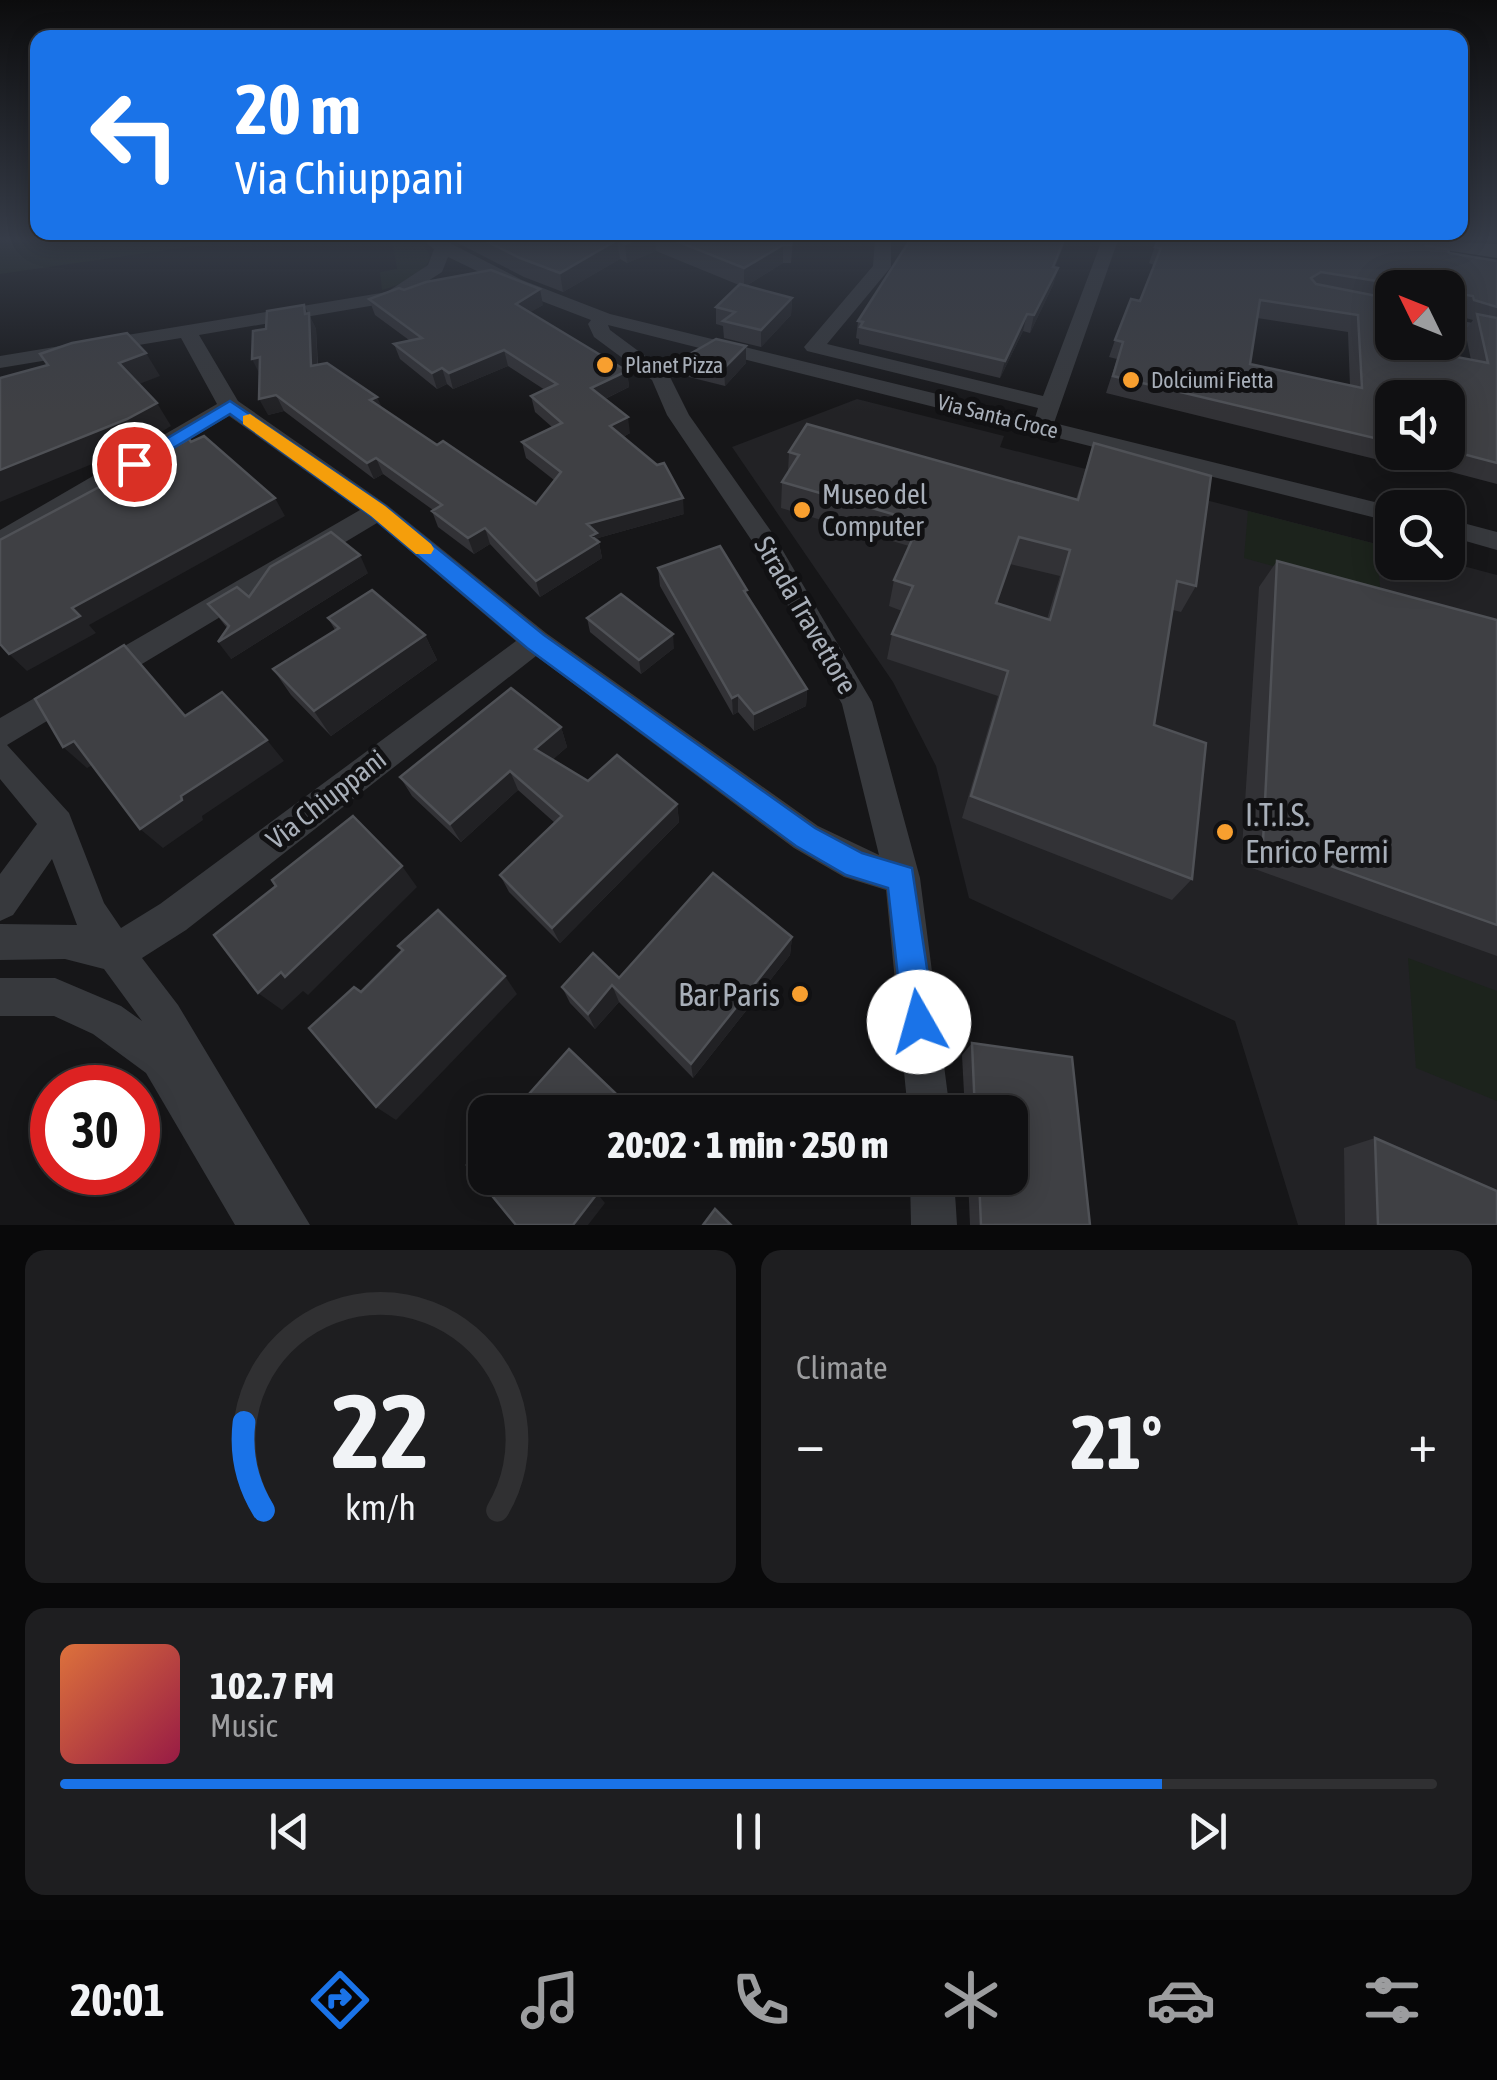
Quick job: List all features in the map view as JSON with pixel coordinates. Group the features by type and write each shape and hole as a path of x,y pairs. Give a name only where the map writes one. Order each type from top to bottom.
{"street":[{"path":"0,362 391,297"},
{"name":"Via Santa Croce","path":"541,297 710,347 1047,416"},
{"name":"Via Santa Croce","path":"856,297 814,347 1375,509"},
{"path":"1047,416 1090,297"},
{"name":"Strada Travettore","path":"604,318 598,324 601,332 660,377 678,416 764,540 857,702 902,878 927,1095"},
{"path":"187,330 218,392 230,406 378,511 536,642 806,837 856,865 902,878"},
{"path":"660,377 710,347"},
{"path":"0,542 230,406"},
{"path":"0,734 378,511"},
{"path":"1465,533 1497,541"},
{"name":"Via Chiuppani","path":"115,953 173,916 536,642"},
{"path":"0,756 57,824 68,863 90,914 164,1019 288,1225"},
{"path":"0,903 57,824"},
{"path":"0,942 65,941 115,953"},
{"path":"0,997 55,996 107,1020 160,1058 260,1225"},
{"path":"933,1195 934,1225"}],"lane":[{"path":"1465,324 1497,331"}],"shaded area":[{"name":"I.T.I.S. Enrico Fermi","path":"857,399 1004,436 1000,447 1375,544 1375,580 1465,580 1465,567 1497,575 1497,1225 1298,1225 1235,1021 969,898 936,766 893,682 732,447"},
{"path":"1248,511 1375,544 1375,580 1379,580 1381,596 1244,558"},
{"path":"1408,958 1497,991 1497,1101 1416,1068"}],"building":[{"path":"527,297 516,304 627,371 591,388 628,417 610,426 657,465 664,463 683,498 587,524 597,533 591,536 599,542 536,581 485,528 468,538 432,511 442,505 376,458 367,463 276,395 259,399 260,357 252,359 253,331 266,329 267,311 304,305 305,314 309,313 311,366 327,363 377,397 370,400 437,445 443,441 536,504 561,472 522,442 562,423 531,396 557,384 504,350 449,373 442,368 432,373 394,344 422,338 369,299"},
{"path":"726,297 792,298 761,330 723,321 735,312 716,307"},
{"path":"873,297 1043,297 1034,315 1027,314 1005,361 860,327 863,322 858,321"},
{"path":"1375,297 1375,360 1465,359 1488,363 1477,314 1497,318 1497,463 1465,455 1465,380 1375,380 1375,438 1113,376 1123,342 1115,340 1131,299","holes":["1260,300 1358,315 1362,388 1250,364"]},
{"path":"1473,297 1497,297 1497,307 1474,300"},
{"path":"127,333 146,353 119,363 157,403 0,470 0,378 48,365 40,354 72,343"},
{"path":"716,339 746,346 724,368 683,358"},
{"path":"807,424 1078,500 1094,443 1211,476 1196,586 1177,581 1154,725 1206,743 1192,879 971,796 1008,671 892,634 913,586 894,580 920,522 782,482 799,455 789,452","holes":["1019,537 1070,550 1050,620 996,603"]},
{"path":"204,436 275,498 72,608 80,616 9,654 0,644 0,540 189,439 191,442"},
{"path":"331,532 360,555 218,642 229,626 208,604 237,587 249,597 270,567"},
{"path":"720,546 807,689 754,714 738,695 732,698 658,568"},
{"path":"1277,561 1497,620 1497,925 1263,842"},
{"path":"372,590 425,635 314,711 273,669 339,628 328,618"},
{"path":"621,594 673,634 639,660 587,618"},
{"path":"124,645 185,716 222,692 267,740 181,796 182,800 140,829 74,741 63,747 35,699"},
{"path":"511,688 561,727 535,749 588,781 617,755 677,804 552,928 500,875 562,816 510,771 450,824 400,777"},
{"path":"353,816 402,866 285,977 281,972 258,993 214,935 276,886 272,880"},
{"path":"713,873 792,937 691,1064 612,985 588,1014 562,987 593,953 619,978"},
{"path":"438,910 505,976 376,1107 309,1028 354,987 361,992 403,950 398,946"},
{"path":"972,1043 1072,1057 1090,1225 981,1225 980,1195 1028,1195 1028,1095 974,1095"},
{"path":"569,1049 617,1095 528,1095"},
{"path":"1375,1138 1497,1191 1497,1225 1378,1225"},
{"path":"492,1195 596,1195 573,1225 516,1225"},
{"path":"715,1209 731,1225 703,1225"}],"slow traffic":[{"path":"250,420 378,511 423,549"}],"place":[{"name":"Planet Pizza","path":"605,365"},
{"name":"Dolciumi Fietta","path":"1131,380"},
{"name":"Museo del Computer","path":"802,510"},
{"name":"I.T.I.S. Enrico Fermi","path":"1225,832"},
{"name":"Bar Paris","path":"800,994"}],"route":[{"path":"134,464 230,406 378,511 536,642 806,837 856,865 883,876 902,878 919,1022"}]}
